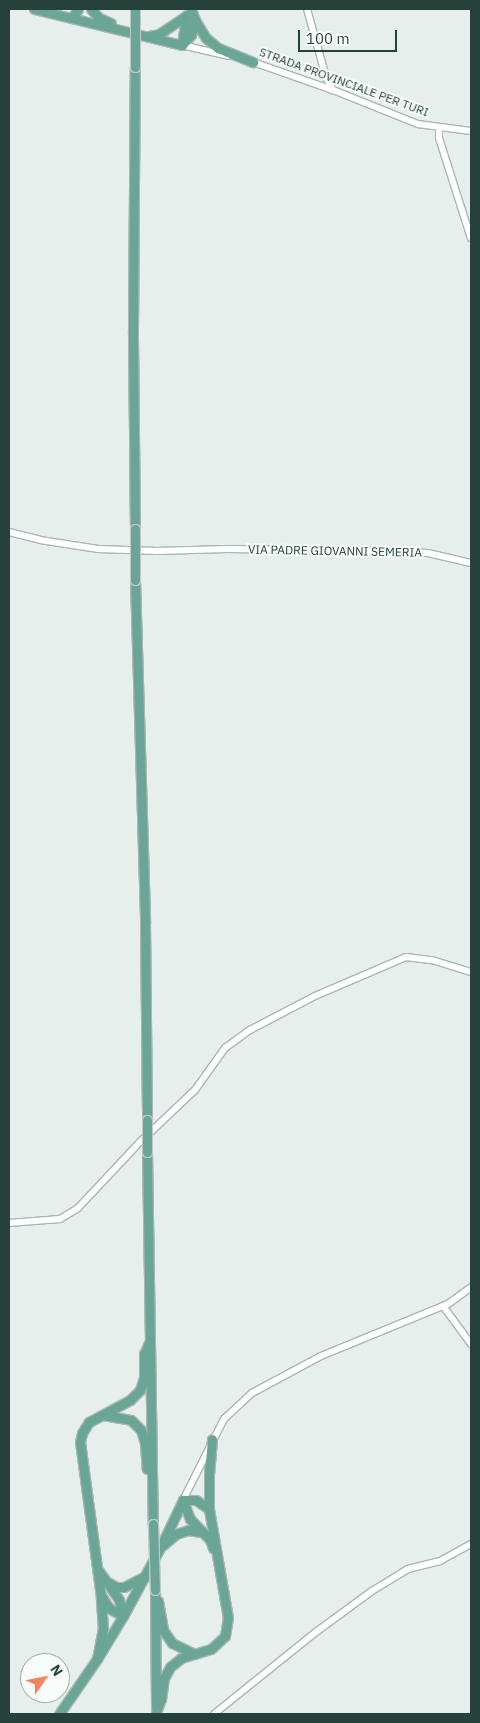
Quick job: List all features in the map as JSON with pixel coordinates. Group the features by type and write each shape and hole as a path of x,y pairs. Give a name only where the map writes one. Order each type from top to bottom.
{"main road":[{"name":"STRADA PROVINCIALE PER TURI","path":"34,9 72,13 143,35 182,44"},
{"path":"72,13 78,9"},
{"path":"90,9 99,18 143,35 159,34 190,13"},
{"path":"135,9 133,330 135,580 146,923 147,1152 156,1713"},
{"path":"182,44 190,13"},
{"path":"190,13 206,38 218,48 253,62"},
{"path":"97,1659 103,1629 102,1596 80,1442 82,1433 89,1422 130,1400 140,1390 144,1378 144,1354 150,1340"},
{"path":"101,1415 117,1416 131,1420 141,1430 152,1486"},
{"path":"156,1713 162,1699 164,1678 170,1667 181,1658 211,1649 225,1636 228,1618 209,1508 212,1439"},
{"path":"183,1500 196,1500 209,1508"},
{"path":"183,1500 190,1518 210,1540 216,1554"},
{"path":"59,1714 97,1659 123,1616 161,1546 183,1500"},
{"path":"161,1546 176,1534 188,1530 202,1532"},
{"path":"98,1569 119,1600 123,1616"},
{"path":"106,1581 116,1587 124,1587 146,1575"},
{"path":"155,1592 161,1610 163,1630 172,1643 194,1654"},
{"path":"102,1596 109,1608 123,1616"}],"street":[{"path":"307,9 326,77 333,90"},
{"name":"STRADA PROVINCIALE PER TURI","path":"182,44 253,62 333,90 388,113 439,128 471,131"},
{"path":"439,128 439,138 471,238"},
{"name":"VIA PADRE GIOVANNI SEMERIA","path":"9,532 40,540 98,549 428,553 471,564"},
{"path":"9,1223 60,1218 91,1196 140,1142 195,1090 225,1048 237,1038 315,996 406,957 432,960 471,972"},
{"path":"183,1500 212,1439 230,1412 252,1393 321,1356 443,1306 471,1287"},
{"path":"443,1306 471,1344"},
{"path":"214,1714 316,1632 372,1591 408,1569 440,1561 471,1544"}]}
